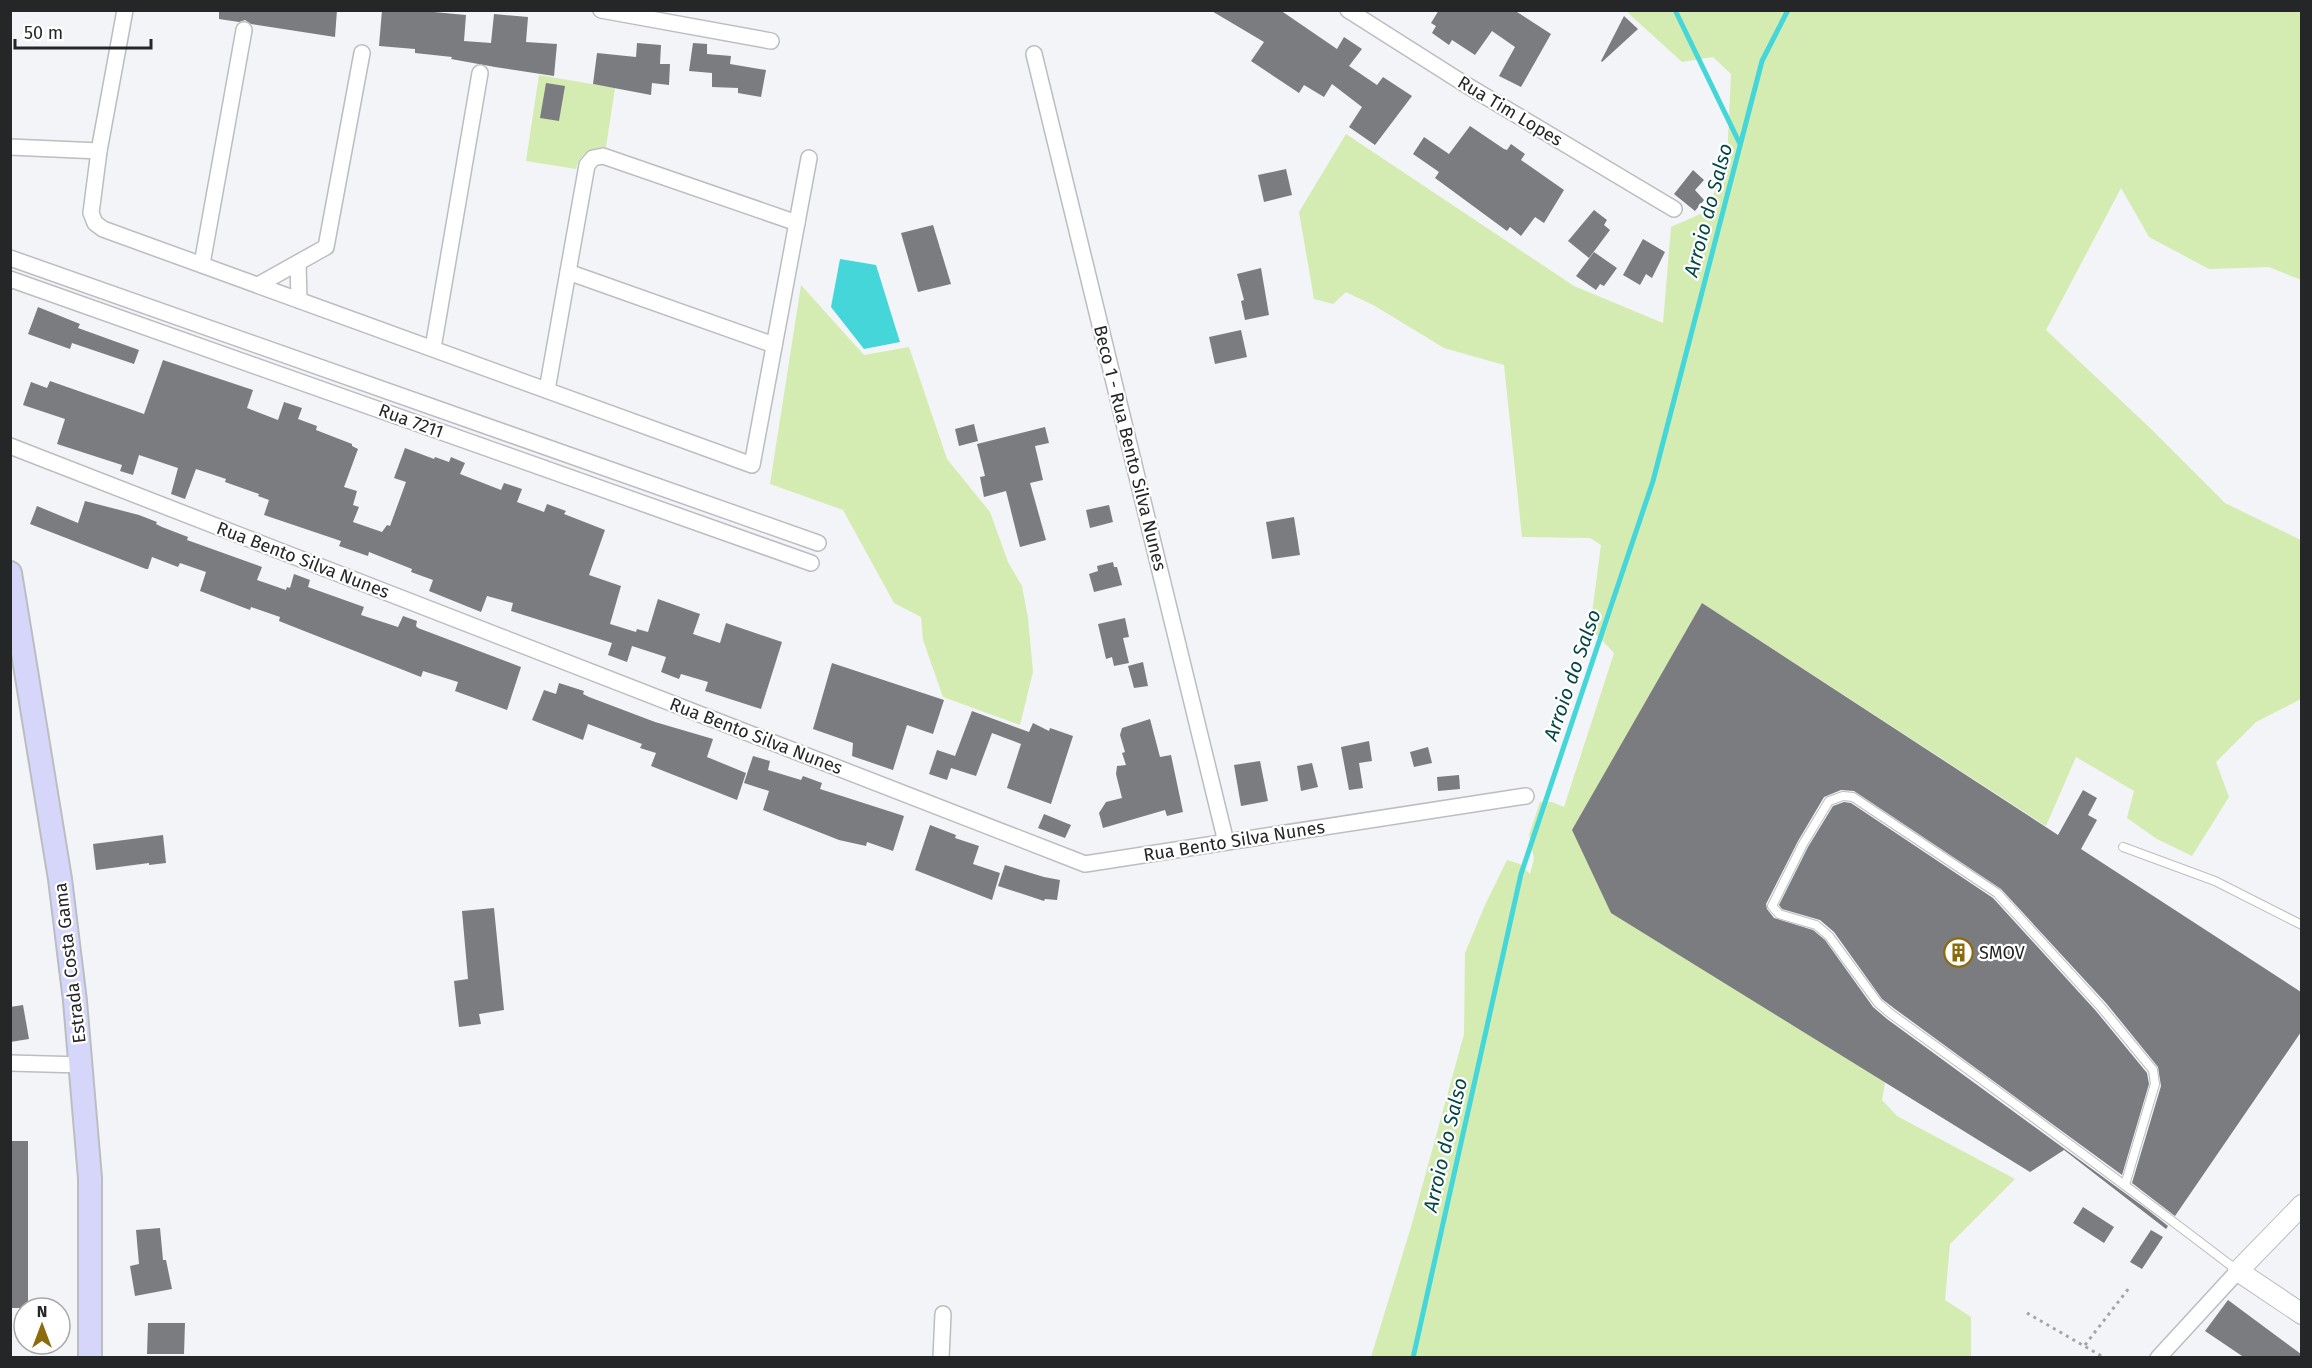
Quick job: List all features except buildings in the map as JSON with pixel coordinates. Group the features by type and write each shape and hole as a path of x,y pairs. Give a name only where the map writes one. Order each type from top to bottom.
{"main road":[{"name":"Estrada Costa Gama","path":"10,573 60,879 82,1065 90,1178 90,1358"}],"street":[{"path":"125,10 99,151 92,213 95,223 103,229 752,465 809,158"},
{"path":"601,10 771,40"},
{"name":"Rua Tim Lopes","path":"1348,10 1463,83 1674,209"},
{"path":"202,264 244,30"},
{"path":"258,285 326,248 362,53"},
{"name":"Beco 1 - Rua Bento Silva Nunes","path":"1034,54 1226,842"},
{"path":"433,348 480,73"},
{"path":"10,147 99,151"},
{"path":"547,390 587,165 593,158 603,156 797,223"},
{"path":"10,258 818,543"},
{"path":"298,263 299,300"},
{"path":"568,272 774,345"},
{"name":"Rua 7211","path":"10,279 811,564"},
{"name":"Rua Bento Silva Nunes","path":"10,446 1085,864 1526,796"},
{"path":"10,1063 82,1065"},
{"path":"2158,1358 2301,1205"},
{"path":"2238,1271 2301,1314"},
{"path":"941,1358 943,1314"}],"lane":[{"path":"2125,1185 2155,1084 2153,1070 2102,1007 1997,893 1853,797 1843,796 1829,801 1803,844 1772,906 1779,914 1816,925 1829,936 1878,1003 1891,1014 2125,1185 2238,1271"},
{"path":"2123,847 2228,886 2301,925"}],"path":[{"path":"2085,1345 2129,1288"},
{"path":"2027,1313 2105,1358"}],"green space":[{"path":"1626,11 2301,11 2301,280 2269,267 2209,269 2149,237 2121,188 2046,330 2149,427 2225,503 2301,540 2301,699 2256,722 2216,762 2229,797 2192,856 2157,839 2127,818 2134,791 2076,757 2046,826 1702,603 1573,830 1885,1083 1882,1100 1897,1116 2015,1179 1950,1244 1945,1300 1971,1317 1971,1357 1371,1357 1411,1227 1464,1034 1465,953 1507,860 1520,864 1530,874 1534,859 1529,835 1540,802 1552,802 1564,807 1614,653 1590,628 1601,545 1590,538 1522,537 1504,365 1444,348 1375,306 1346,292 1333,304 1314,299 1299,212 1346,134 1574,286 1663,323 1671,227 1707,211 1727,159 1731,74 1713,57 1682,62"},
{"path":"539,75 615,88 606,147 586,152 576,169 526,161"},
{"path":"801,285 864,355 909,347 947,459 990,512 1008,562 1022,586 1028,618 1033,672 1020,725 943,697 923,640 921,617 894,603 843,510 770,484"}],"water":[{"path":"840,259 876,265 900,342 864,349 831,307"}],"waterway":[{"path":"1675,10 1740,144"},
{"name":"Arroio do Salso","path":"1413,1358 1521,874 1653,481 1762,61 1788,10"}],"place":[{"name":"SMOV","path":"1958,953"}]}
